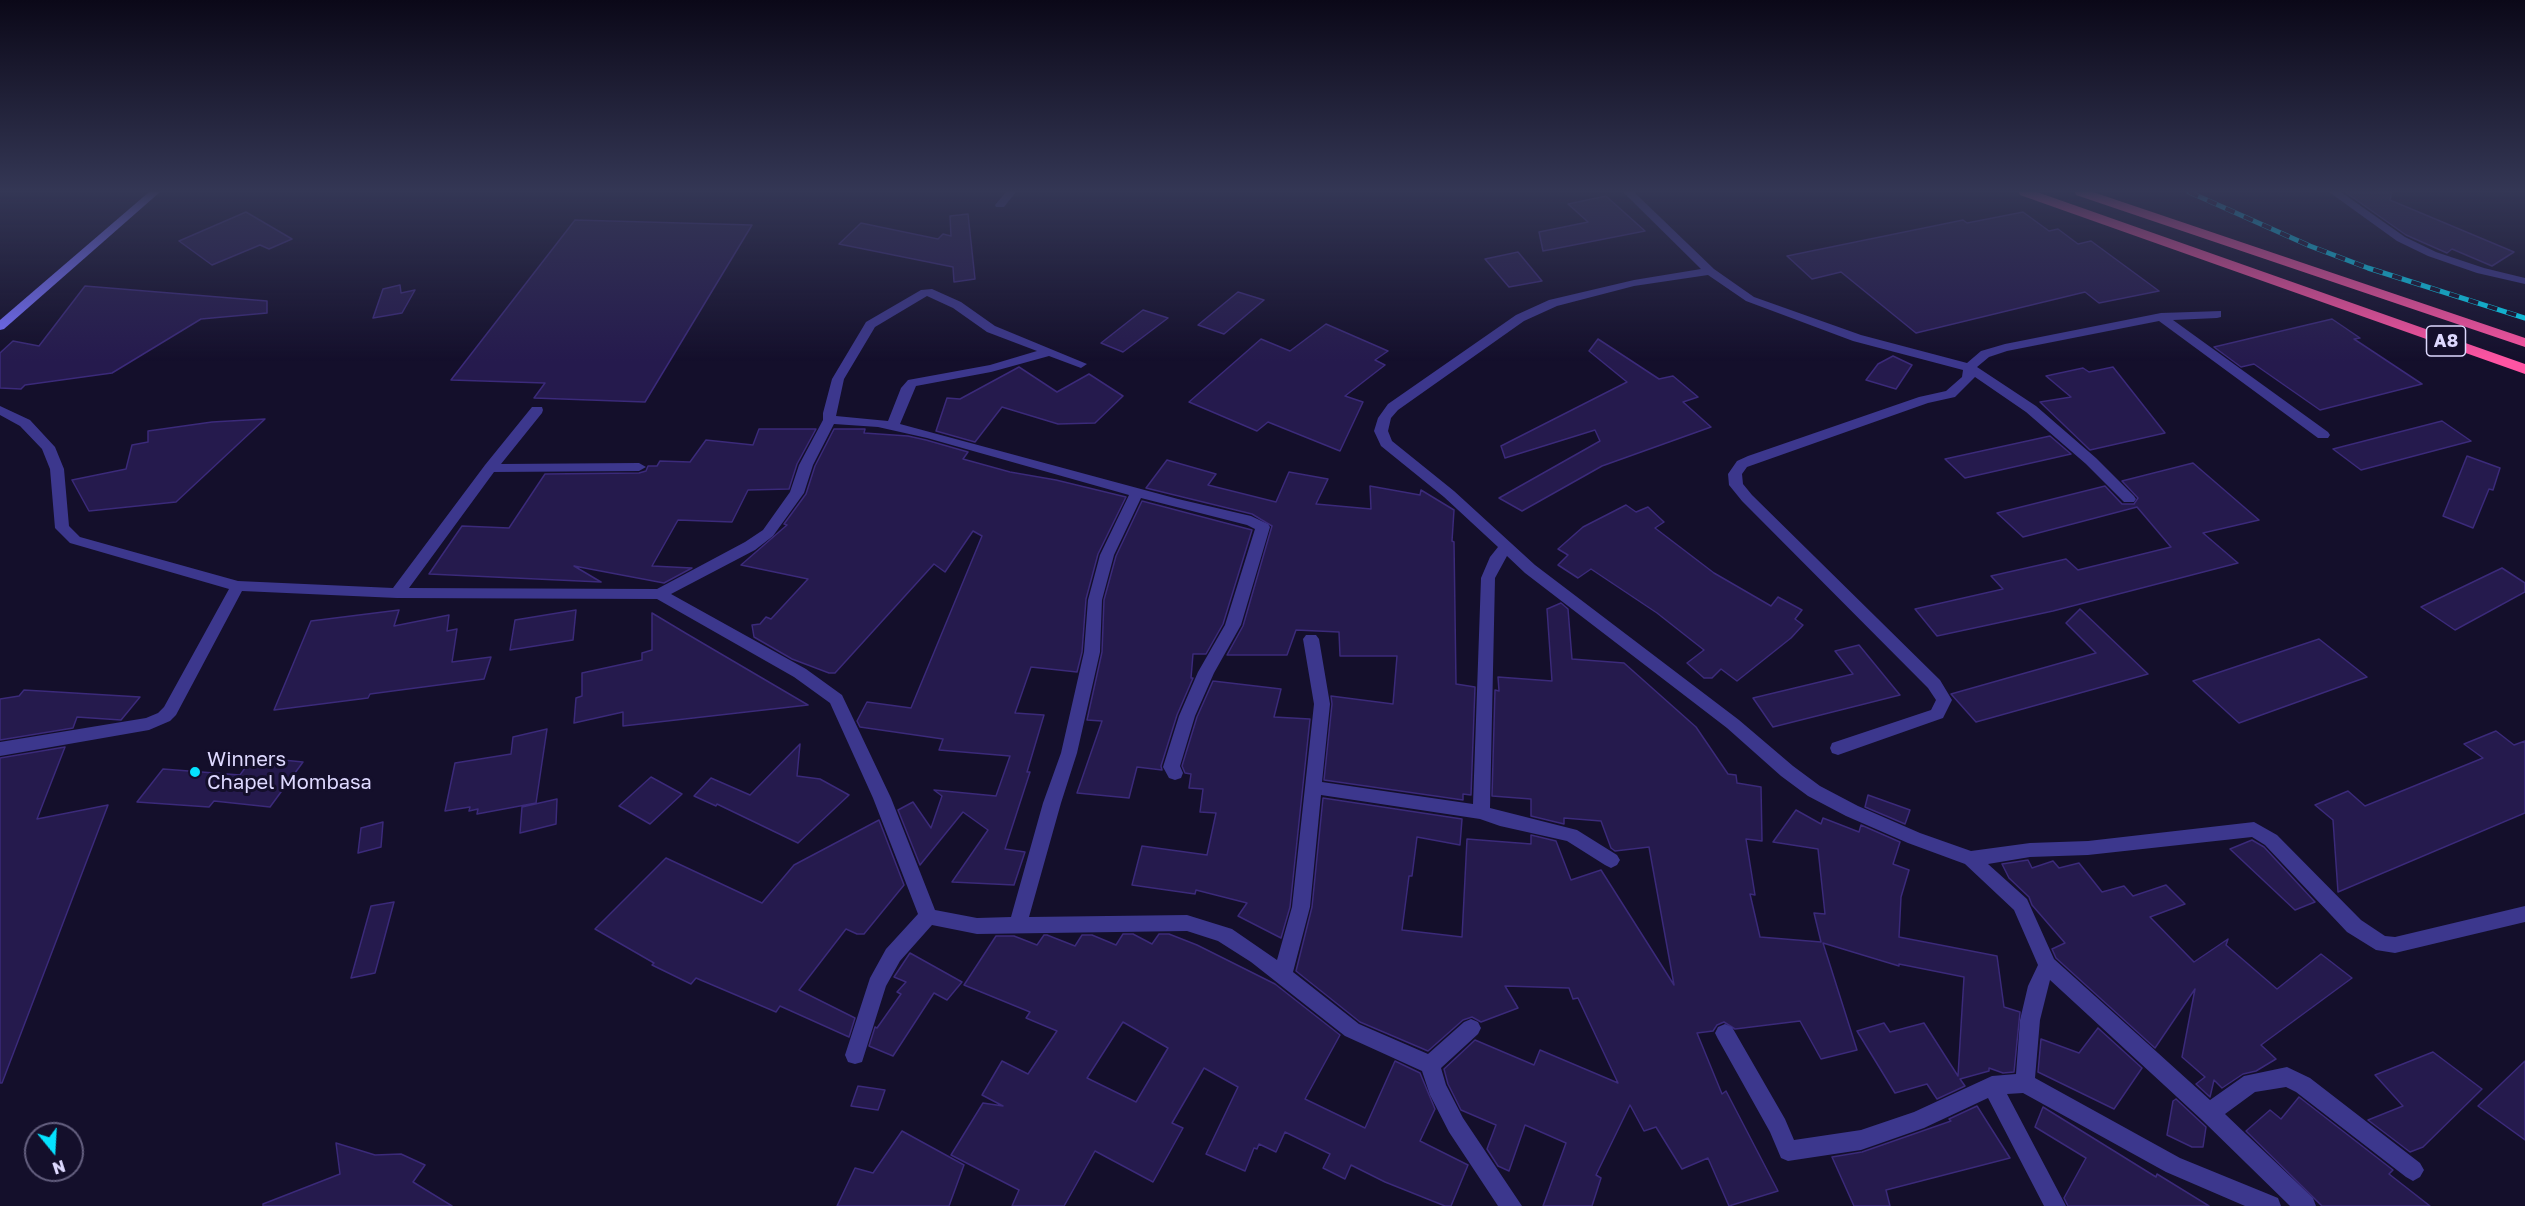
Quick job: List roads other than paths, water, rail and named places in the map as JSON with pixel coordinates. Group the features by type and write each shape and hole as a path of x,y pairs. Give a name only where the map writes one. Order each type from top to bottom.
{"highway":[{"name":"A8","path":"2184,248 2525,369"},
{"name":"A8","path":"2246,248 2525,343"}],"main road":[{"path":"0,326 91,248"},
{"path":"0,315 51,284"}],"street":[{"path":"1686,248 1710,271 1738,292 1775,308 1857,338 1971,368 2031,409 2091,461 2129,499"},
{"path":"2420,248 2481,271 2525,280"},
{"path":"1710,271 1634,283 1553,303 1520,318 1394,406 1385,418 1382,431 1386,442 1449,494 1530,568 1733,724 1814,791 1914,838 1971,859 2021,905 2048,965 2210,1113 2306,1206"},
{"path":"0,410 25,423 48,447 57,469 62,528 67,535 92,546 238,586 397,593 659,594 750,546 768,533 797,493 806,465 830,420 829,413 838,379 866,330 884,315 925,292 933,293 957,305 991,329 1081,364"},
{"path":"1838,748 1937,714 1944,705 1944,700 1934,684 1747,498 1736,485 1735,474 1742,464 1924,400 1950,394 1968,378 1976,360 1985,354 2161,317 2217,314"},
{"path":"2161,317 2323,435"},
{"path":"893,426 907,388 912,383 991,368 1049,352"},
{"path":"397,593 490,468 537,410"},
{"path":"830,420 893,426 1251,521 1263,527 1233,625 1206,672 1187,716 1171,766 1175,773"},
{"path":"490,468 639,467"},
{"path":"1018,924 1069,753 1092,652 1095,600 1107,555 1137,492"},
{"path":"1481,812 1488,578 1497,557 1508,547"},
{"path":"0,749 149,724 164,717 170,711 238,586"},
{"path":"659,594 800,673 836,699 882,798 928,916"},
{"path":"1283,974 1301,907 1322,704 1311,639"},
{"path":"1313,788 1481,812 1500,819 1571,835 1611,860"},
{"path":"1971,859 2030,850 2088,848 2254,829 2271,840 2354,926 2369,938 2383,944 2395,945 2525,914"},
{"path":"928,916 977,926 1187,923 1226,935 1283,974 1338,1022 1430,1065 1437,1088 1456,1125 1511,1206"},
{"path":"855,1055 877,984 893,955 928,916"},
{"path":"2025,1083 2030,1020 2038,986 2048,965"},
{"path":"1430,1065 1472,1028"},
{"path":"1725,1033 1778,1126 1788,1151 1861,1140 1917,1121 1992,1086 2025,1083 2173,1165 2270,1206"},
{"path":"2210,1113 2251,1083 2287,1077 2303,1085 2413,1170"},
{"path":"1992,1086 2055,1206"}],"railway":[{"path":"2316,248 2368,268 2525,318"}],"place":[{"name":"Winners Chapel Mombasa","path":"195,772"}]}
